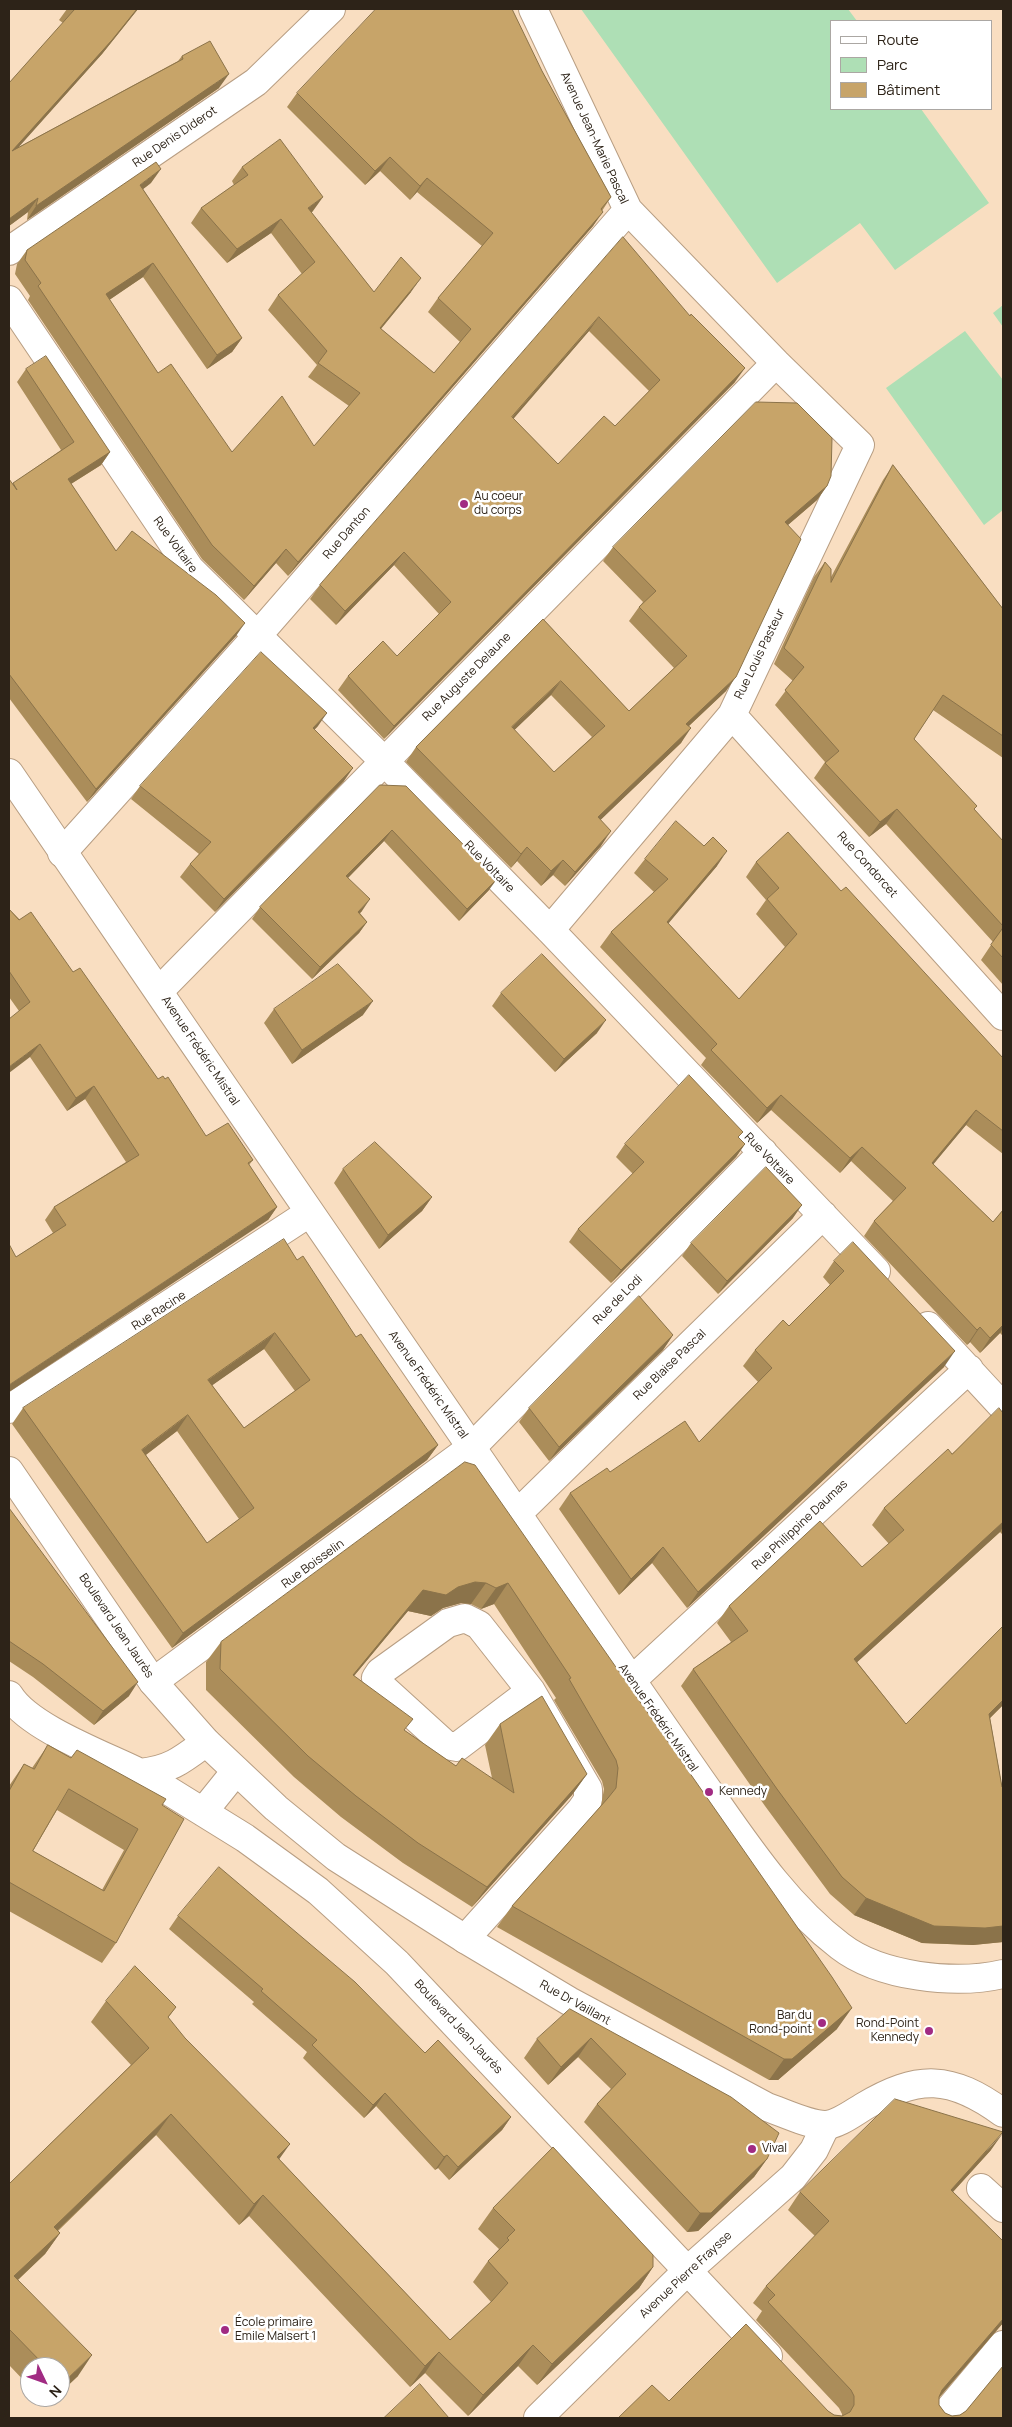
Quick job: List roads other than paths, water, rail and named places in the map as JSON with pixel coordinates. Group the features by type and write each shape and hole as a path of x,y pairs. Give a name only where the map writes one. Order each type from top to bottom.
{"street":[{"name":"Rue Denis Diderot","path":"9,251 256,82 330,9"},
{"name":"Avenue Jean-Marie Pascal","path":"534,9 628,210 776,363"},
{"name":"Rue Danton","path":"62,853 257,636 628,210"},
{"name":"Rue Voltaire","path":"9,300 190,569 384,760 550,930 824,1215 1003,1407"},
{"name":"Rue Louis Pasteur","path":"550,930 732,714 860,445 776,363"},
{"name":"Rue Auguste Delaune","path":"159,991 776,363"},
{"name":"Rue Condorcet","path":"732,714 1003,1016"},
{"name":"Avenue Frédéric Mistral","path":"13,788 62,853 159,991 309,1213 472,1447 631,1681 774,1881 806,1917 844,1949 879,1965 923,1976 958,1979 1003,1974"},
{"name":"Rue de Lodi","path":"472,1447 763,1152"},
{"name":"Rue Racine","path":"9,1410 309,1213"},
{"name":"Rue Blaise Pascal","path":"517,1514 824,1215"},
{"name":"Rue Philippine Daumas","path":"631,1681 969,1369"},
{"name":"Rue Boisselin","path":"153,1682 472,1447"},
{"name":"Boulevard Jean Jaurès","path":"9,1471 153,1682 206,1742 236,1771 276,1808 336,1857"},
{"path":"465,1939 588,1800 588,1789 531,1691 479,1625 464,1618 448,1623 380,1672 376,1678 380,1685 446,1745 457,1747 531,1691"},
{"name":"Boulevard Jean Jaurès","path":"11,1704 34,1722 140,1773 245,1838 318,1891 397,1963 788,2376"},
{"path":"140,1773 159,1771 174,1765 206,1742"},
{"path":"203,1812 236,1771"},
{"name":"Rue Dr Vaillant","path":"336,1857 465,1939 569,2001 767,2107 826,2125"},
{"path":"826,2125 847,2116 884,2094 909,2085 929,2083 953,2085 987,2101 1003,2112"},
{"name":"Avenue Pierre Fraysse","path":"538,2418 687,2271 793,2178 814,2150 826,2125"},
{"path":"981,2188 1003,2208"},
{"path":"942,2418 1003,2345"}],"place":[{"name":"Au coeur du corps","path":"464,504"},
{"name":"Kennedy","path":"709,1792"},
{"name":"Bar du Rond-point","path":"822,2023"},
{"name":"Rond-Point Kennedy","path":"929,2031"},
{"name":"Vival","path":"752,2149"},
{"name":"École primaire Emile Malsert 1","path":"225,2330"}]}
